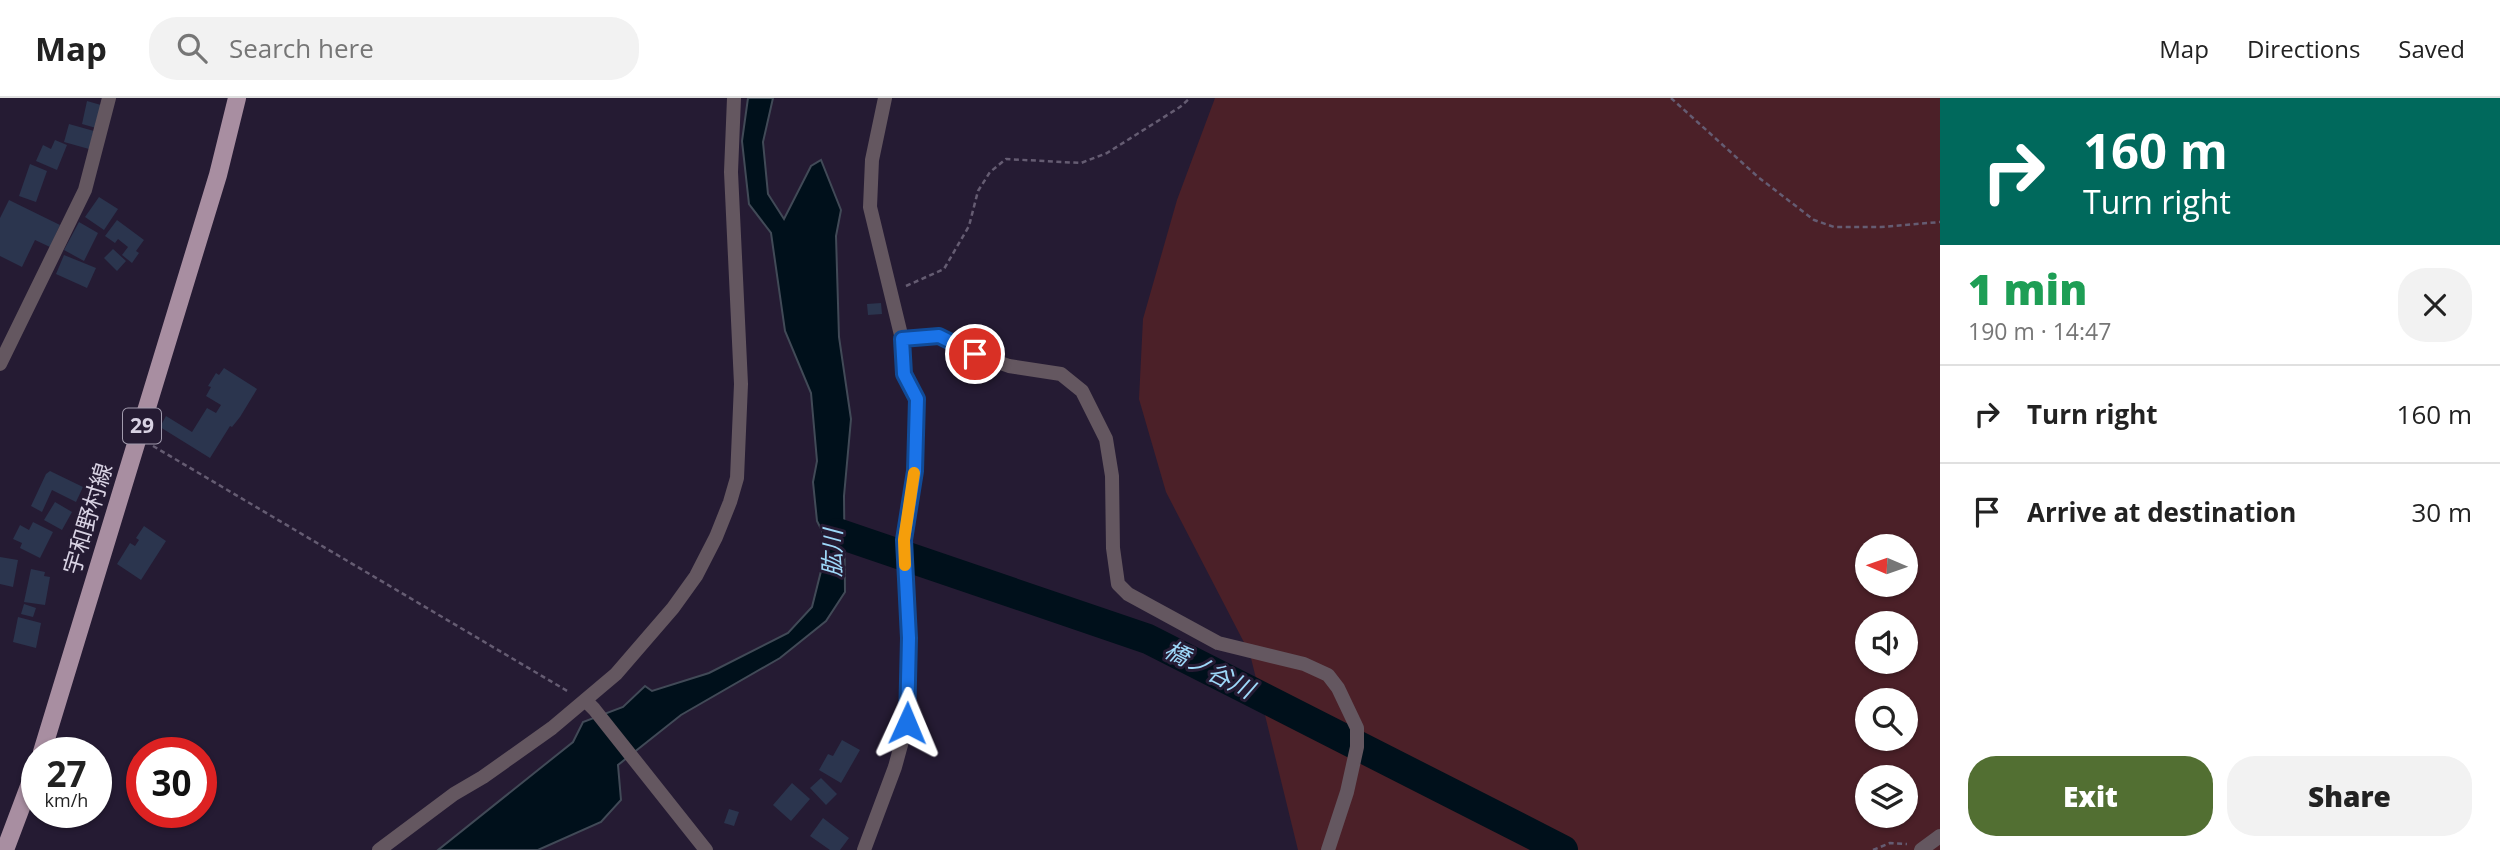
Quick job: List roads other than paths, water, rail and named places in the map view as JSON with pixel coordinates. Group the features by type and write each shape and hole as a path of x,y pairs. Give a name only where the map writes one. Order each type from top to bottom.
{"main road":[{"name":"宇和野村線","path":"47,737 218,175 237,98"},
{"path":"5,850 21,808"}],"street":[{"path":"0,364 85,190 109,98"},
{"path":"379,850 454,794 590,705 673,608 696,576 726,514 737,478 741,384 731,172 734,98"},
{"path":"864,850 895,767 907,723 909,638 904,540 915,471 917,399 904,374 902,339 870,207 872,160 885,98"},
{"path":"902,339 939,336 975,354 1009,366 1061,374 1082,391 1106,439 1112,476 1113,548 1118,584 1128,594 1218,643 1304,664 1328,676 1338,688 1357,728 1357,747 1347,792 1328,850"},
{"path":"590,705 706,850"},
{"path":"1922,848 1940,836"}],"water":[{"name":"肱川","path":"748,98 773,98 763,142 768,194 784,219 811,166 821,160 841,210 836,236 839,337 851,419 844,496 845,592 826,621 780,658 681,715 618,765 621,800 601,822 538,850 438,850 573,742 583,722 623,707 645,686 652,691 709,673 788,633 812,607 828,543 817,521 813,482 817,461 811,393 785,331 771,233 749,204 742,141"}],"waterway":[{"name":"橋ノ谷川","path":"837,533 1148,639 1563,850"}]}
